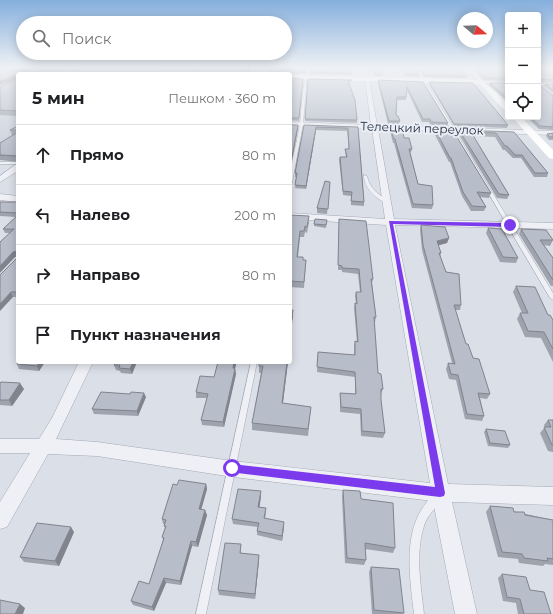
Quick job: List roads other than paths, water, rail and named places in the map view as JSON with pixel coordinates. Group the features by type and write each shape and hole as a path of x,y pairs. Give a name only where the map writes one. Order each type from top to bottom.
{"main road":[{"path":"496,97 505,106"},
{"path":"519,120 553,156"}],"street":[{"path":"370,97 376,126 390,222 440,493 466,614"},
{"name":"Телецкий переулок","path":"292,124 553,133"},
{"path":"0,180 16,168"},
{"path":"0,198 16,199"},
{"path":"292,216 390,222 553,226"},
{"path":"0,520 58,422 85,364"},
{"path":"0,446 44,446 97,449 232,468 440,493 553,496"}],"lane":[{"path":"292,172 301,124 304,97"},
{"path":"433,97 553,298"},
{"path":"0,163 16,163"},
{"path":"365,176 368,187 387,202"},
{"path":"201,614 254,364"},
{"path":"419,614 415,578 416,543 423,516 440,493"}]}
